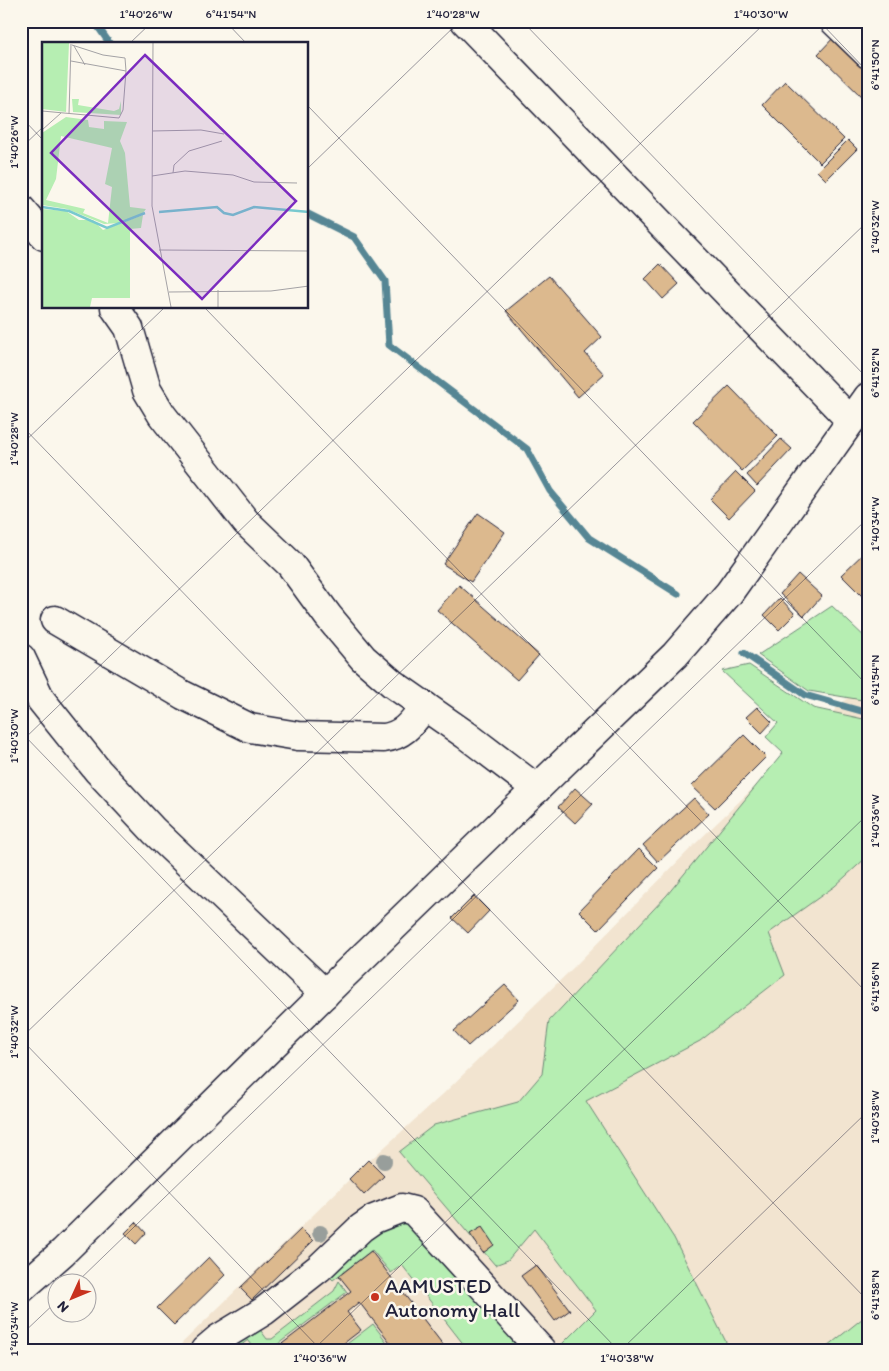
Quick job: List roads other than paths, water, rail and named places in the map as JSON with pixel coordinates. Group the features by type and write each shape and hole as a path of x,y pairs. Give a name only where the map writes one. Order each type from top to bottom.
{"street":[{"path":"465,21 851,421"},
{"path":"834,21 868,54"},
{"path":"21,209 42,234"},
{"path":"116,309 129,328 147,390 162,415 246,522 290,564 328,616 363,658 392,684 538,788"},
{"path":"21,1289 64,1252 325,994 626,700 675,655 729,593 868,396"},
{"path":"55,620 183,695 250,728 298,736 389,737 395,736 404,730 425,706"},
{"path":"21,658 41,700 98,771 154,831 325,994"},
{"path":"205,1350 218,1338 264,1310 319,1268 361,1228 374,1219 402,1208 414,1211 541,1350"}],"waterway":[{"path":"94,21 109,42"},
{"path":"309,214 354,237 385,281 389,345 527,449 550,491 589,538 678,594"},
{"path":"744,653 805,695 868,713"}],"place":[{"name":"AAMUSTED Autonomy Hall","path":"375,1297"}]}
